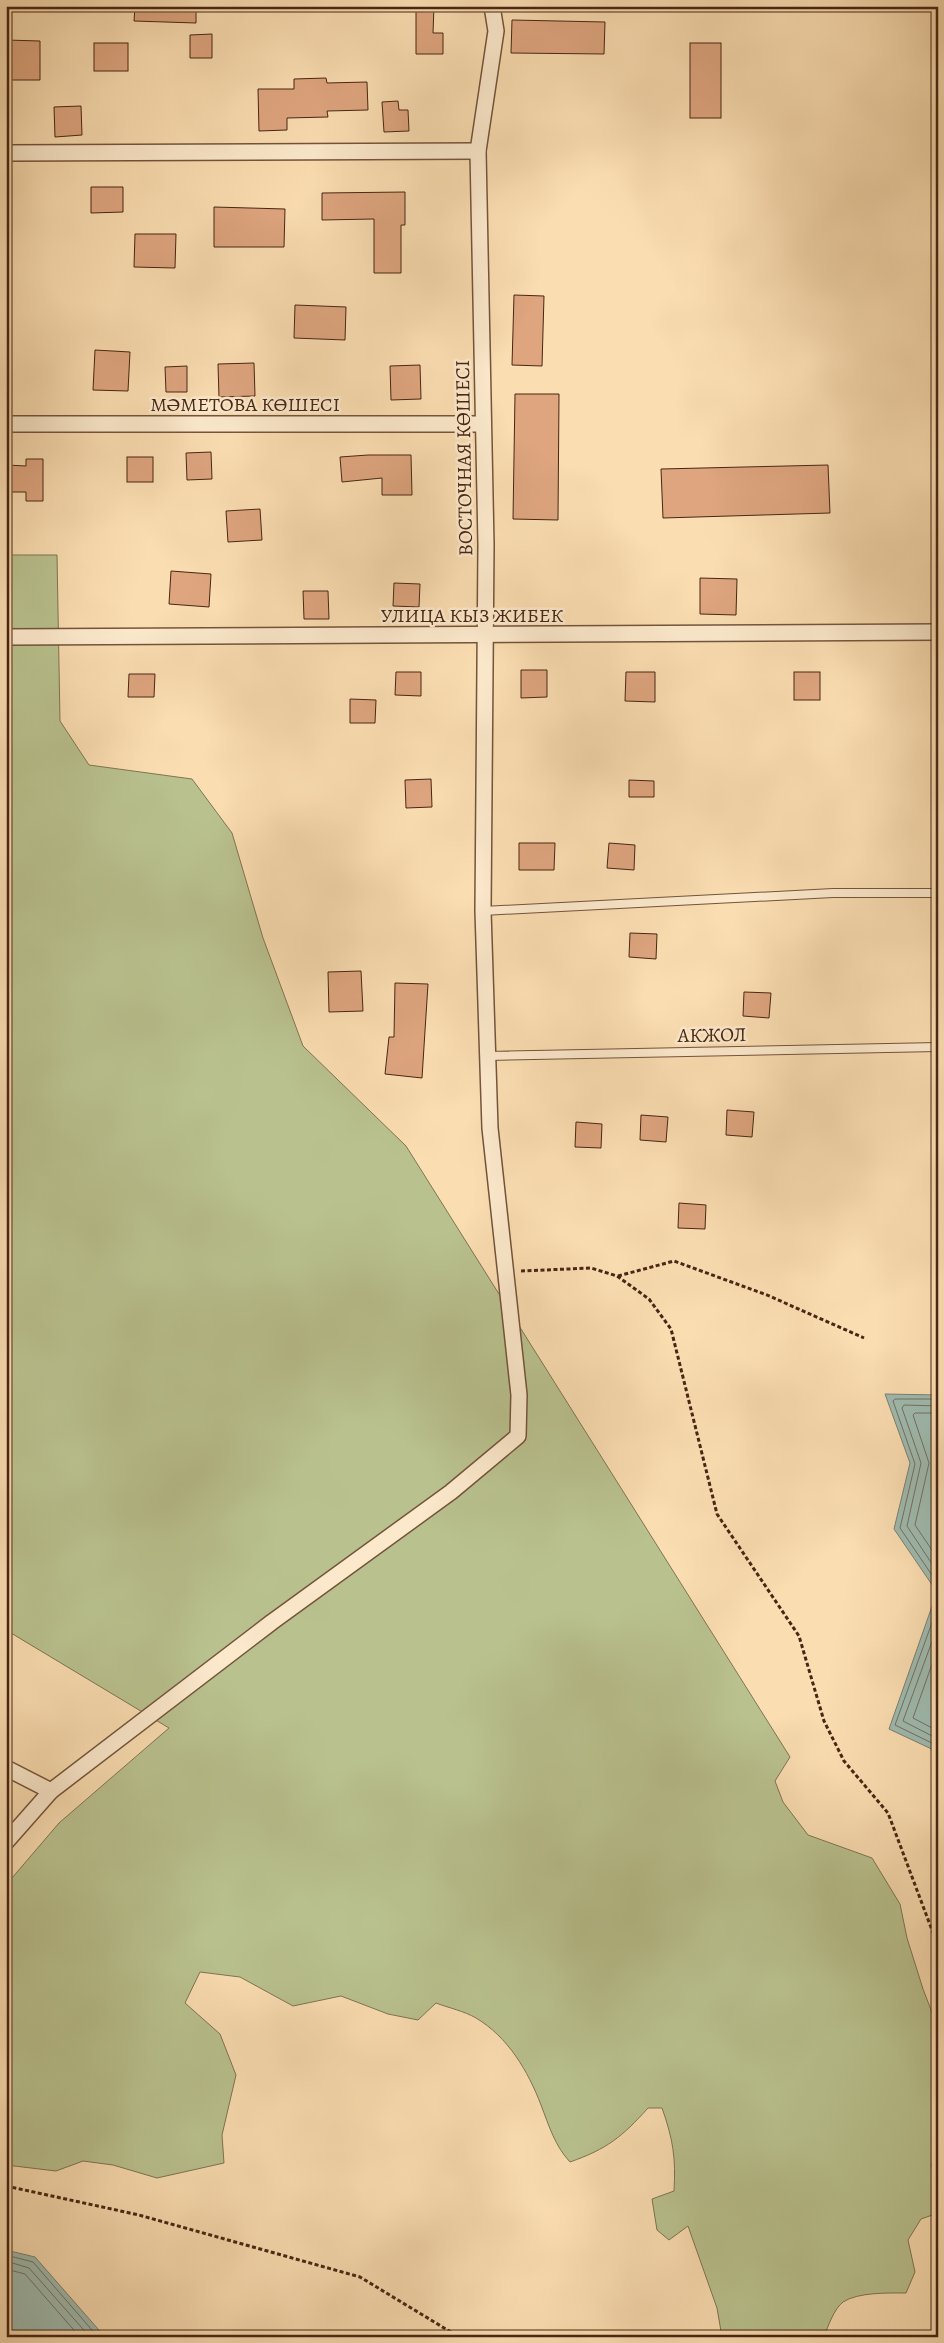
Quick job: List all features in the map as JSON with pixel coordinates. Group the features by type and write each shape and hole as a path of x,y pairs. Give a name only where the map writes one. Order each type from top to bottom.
{"street":[{"name":"ВОСТОЧНАЯ КӨШЕСІ","path":"51,1790 272,1622 451,1492 518,1436 518,1395 490,1128 482,911 485,635 478,151 496,31 492,6"},
{"path":"6,153 478,151"},
{"name":"МӘМЕТОВА КӨШЕСІ","path":"6,424 483,424"},
{"name":"УЛИЦА КЫЗ ЖИБЕК","path":"6,637 938,632"},
{"path":"6,1768 51,1790 6,1842"}],"lane":[{"path":"482,911 833,893 938,893"},
{"name":"АКЖОЛ","path":"488,1056 938,1046"}],"path":[{"path":"617,1276 674,1261 767,1295 864,1338"},
{"path":"505,1272 591,1268 617,1276 649,1299 672,1329 718,1514 799,1636 824,1721 844,1761 888,1813 938,1946"},
{"path":"6,2186 139,2215 360,2277 459,2337"}],"green space":[{"path":"6,555 57,555 60,721 89,765 192,779 232,833 263,938 303,1046 406,1146 790,1757 775,1781 783,1802 808,1835 872,1858 900,1904 907,1938 938,2028 938,2165 931,2164 938,2189 938,2213 921,2219 908,2240 915,2272 906,2293 857,2296 843,2302 834,2313 824,2337 722,2337 717,2308 688,2226 669,2240 657,2230 652,2199 674,2191 675,2179 673,2149 662,2108 648,2108 613,2141 594,2152 570,2162 560,2149 553,2135 530,2080 507,2045 498,2035 476,2018 436,2003 418,2020 388,2014 341,1996 293,2006 240,1977 200,1972 185,2003 220,2034 236,2075 222,2135 224,2163 157,2178 113,2165 83,2161 56,2171 6,2165 6,1885 59,1823 169,1728 6,1630"}],"water":[{"path":"885,1394 938,1395 938,1752 889,1729 937,1592 894,1529 910,1463"},
{"path":"6,2250 35,2257 105,2337 6,2337"}],"building":[{"path":"135,6 196,6 196,23 134,21"},
{"path":"416,6 434,6 433,33 443,33 443,54 416,54"},
{"path":"512,20 605,22 604,54 511,53"},
{"path":"212,34 212,58 190,58 190,35"},
{"path":"6,40 40,41 40,80 6,80"},
{"path":"94,43 128,43 128,71 94,71"},
{"path":"690,43 721,43 721,118 690,118"},
{"path":"326,78 327,83 367,82 368,110 327,111 328,117 287,118 287,130 259,131 258,89 294,89 294,79"},
{"path":"398,101 399,110 408,110 409,131 384,132 382,102"},
{"path":"81,106 82,135 55,137 54,107"},
{"path":"91,187 123,187 123,212 91,213"},
{"path":"405,192 405,225 401,225 401,273 374,273 374,219 322,220 322,193"},
{"path":"214,207 285,209 284,247 214,247"},
{"path":"135,234 176,234 175,268 134,267"},
{"path":"514,295 544,296 542,366 512,365"},
{"path":"295,305 346,307 345,340 294,338"},
{"path":"95,350 130,352 128,391 93,390"},
{"path":"254,363 255,396 219,397 218,364"},
{"path":"420,365 421,399 391,400 390,366"},
{"path":"187,366 187,392 166,392 165,367"},
{"path":"515,394 559,394 558,520 513,519"},
{"path":"211,452 212,479 187,480 186,453"},
{"path":"411,455 412,495 382,495 382,478 342,482 340,457"},
{"path":"127,457 153,457 153,482 127,482"},
{"path":"26,459 43,459 43,501 26,501 26,492 6,492 6,465 26,466"},
{"path":"828,465 830,513 663,518 661,469"},
{"path":"260,509 262,540 228,542 226,511"},
{"path":"171,571 211,574 209,607 169,604"},
{"path":"700,578 737,579 736,615 700,614"},
{"path":"394,583 420,584 419,607 393,606"},
{"path":"303,591 328,591 329,619 304,619"},
{"path":"521,670 547,670 547,697 521,698"},
{"path":"396,672 421,672 421,696 395,695"},
{"path":"626,672 655,672 655,702 625,701"},
{"path":"794,672 820,672 820,700 794,700"},
{"path":"129,674 155,674 154,697 128,697"},
{"path":"350,699 376,700 375,723 350,723"},
{"path":"431,779 432,807 406,808 405,780"},
{"path":"629,780 654,781 654,797 629,797"},
{"path":"519,843 555,843 554,870 519,870"},
{"path":"609,843 635,845 634,870 607,868"},
{"path":"630,933 657,934 656,959 629,957"},
{"path":"361,971 363,1011 329,1012 328,972"},
{"path":"395,983 428,984 422,1078 385,1074 389,1037 394,1037"},
{"path":"744,992 771,993 769,1018 743,1016"},
{"path":"727,1110 754,1112 752,1137 726,1135"},
{"path":"641,1115 668,1117 666,1142 640,1140"},
{"path":"576,1122 602,1124 601,1148 575,1147"},
{"path":"679,1203 706,1205 705,1229 678,1228"}]}
